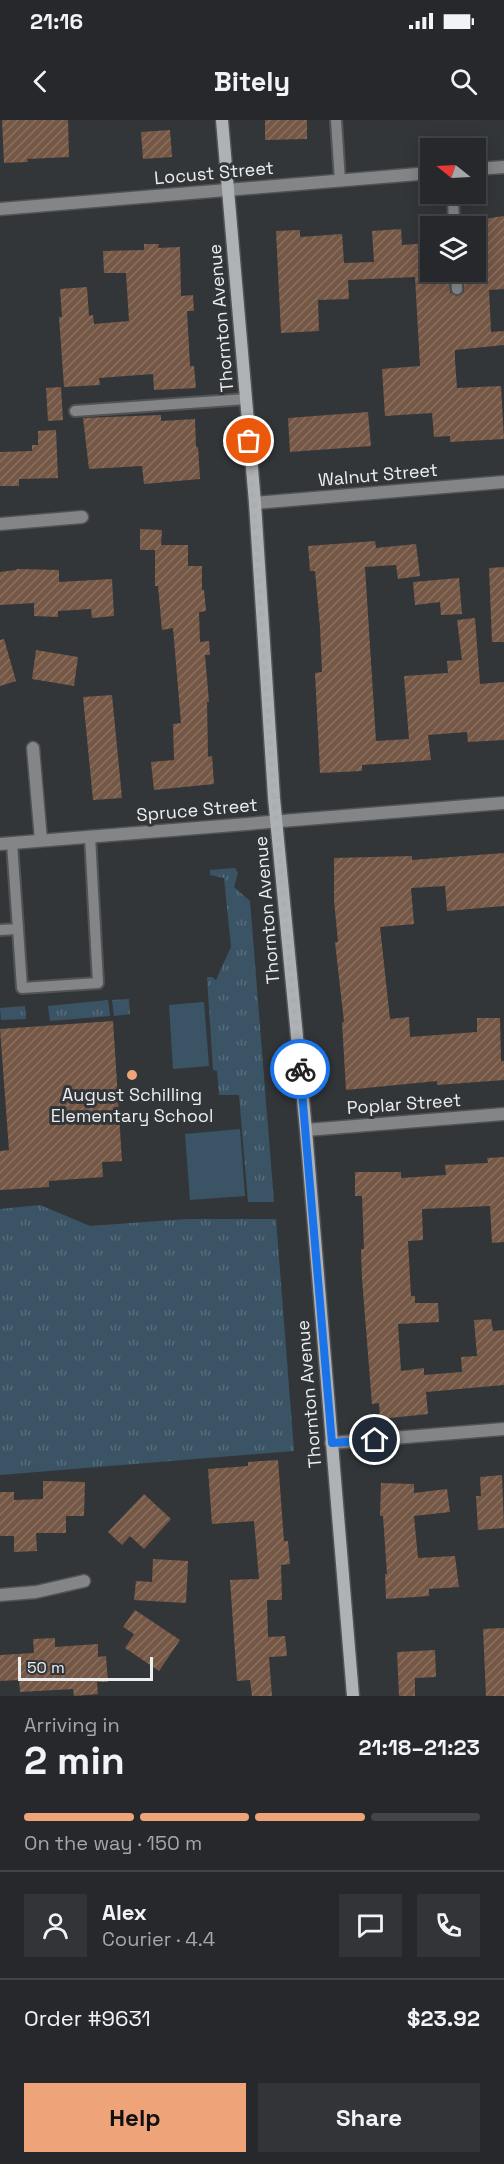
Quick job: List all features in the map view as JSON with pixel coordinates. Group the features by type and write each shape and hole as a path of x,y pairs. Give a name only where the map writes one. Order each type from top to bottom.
{"main road":[{"name":"Thornton Avenue","path":"222,120 255,503 277,822 306,1130 353,1696"}],"street":[{"path":"486,169 504,167"},
{"name":"Locust Street","path":"0,209 420,174"},
{"name":"Walnut Street","path":"255,503 504,482"},
{"path":"0,524 82,517"},
{"path":"33,748 41,840"},
{"name":"Spruce Street","path":"6,843 504,803"},
{"name":"Poplar Street","path":"306,1130 504,1114"},
{"path":"332,1443 504,1429"},
{"path":"0,1595 36,1592 84,1581"}],"lane":[{"path":"336,120 340,181"},
{"path":"457,282 457,289"},
{"path":"75,411 246,399"},
{"path":"6,843 18,928 22,988 98,983 90,836"},
{"path":"0,930 18,928"}],"green space":[{"path":"235,868 238,873 234,887 250,901 274,1202 248,1202 239,1095 219,1095 217,1071 213,1070 207,977 216,980 231,947 224,878 210,875 210,870"},
{"path":"129,999 130,1014 114,1016 112,1000"},
{"path":"108,1000 110,1016 50,1021 48,1006"},
{"path":"204,1002 209,1066 173,1069 169,1005"},
{"path":"25,1006 26,1019 1,1020 0,1008"},
{"path":"240,1129 245,1196 190,1200 185,1134"},
{"path":"40,1205 90,1226 186,1219 276,1219 294,1451 0,1475 0,1209"}],"building":[{"path":"2,120 68,120 69,157 27,159 28,162 4,163"},
{"path":"265,120 307,120 307,139 265,140"},
{"path":"170,130 172,157 143,159 141,132"},
{"path":"504,216 504,289 489,290 491,332 504,331 504,345 455,350 457,388 501,386 504,439 450,442 450,436 434,437 432,413 385,416 382,369 420,366 415,277 348,280 349,299 318,300 319,331 281,333 276,231 300,230 300,237 342,234 344,263 374,262 372,231 401,229 402,245 420,244 420,282 449,282 450,293 458,296 464,292 464,282 486,282 486,219"},
{"path":"144,244 159,244 158,248 180,247 181,296 193,295 194,311 187,311 190,366 194,366 196,388 154,390 153,374 99,378 100,385 64,387 59,317 62,317 60,289 87,287 89,316 93,315 94,324 129,321 126,273 104,273 103,251 144,250"},
{"path":"61,387 63,420 48,421 46,388"},
{"path":"368,412 371,446 290,452 288,418"},
{"path":"161,415 161,421 195,419 200,479 144,484 142,466 89,469 83,418"},
{"path":"56,430 58,478 19,479 19,486 0,486 0,452 32,451 32,445 38,445 38,431"},
{"path":"140,529 162,530 161,545 188,545 188,566 202,566 202,590 204,590 206,611 199,612 200,642 209,641 210,655 205,655 209,702 207,702 208,757 212,756 214,784 154,790 151,762 174,760 173,724 181,723 173,628 162,630 158,586 155,586 155,550 140,550"},
{"path":"375,541 376,548 416,544 420,576 398,579 396,565 365,567 376,741 409,739 404,676 448,673 447,661 462,660 457,620 475,618 480,684 504,682 504,740 468,742 467,732 428,735 431,760 362,765 362,771 320,773 315,673 322,672 320,627 315,571 310,571 308,546"},
{"path":"504,567 504,642 492,642 489,568"},
{"path":"17,569 59,570 59,582 112,579 114,616 92,618 91,609 58,611 58,617 34,616 34,603 0,605 0,572"},
{"path":"459,578 462,614 441,615 440,602 415,605 413,582"},
{"path":"4,639 16,681 0,686 0,640"},
{"path":"36,650 78,657 74,686 32,679"},
{"path":"112,695 122,798 93,800 83,697"},
{"path":"504,853 504,906 447,911 445,886 411,888 414,924 380,927 390,1019 409,1017 410,1037 477,1032 477,1018 500,1018 504,1080 437,1085 437,1081 346,1090 342,1022 344,1022 335,942 338,942 334,900 334,858 412,856 412,860"},
{"path":"113,1021 122,1161 102,1162 103,1177 49,1181 49,1187 0,1190 0,1151 9,1150 0,1029"},
{"path":"504,1157 504,1242 492,1243 490,1206 422,1209 423,1240 408,1241 411,1296 415,1296 415,1303 438,1303 439,1322 398,1324 401,1371 424,1368 424,1375 462,1372 461,1357 477,1356 474,1320 491,1319 493,1331 504,1330 504,1385 426,1392 428,1414 380,1419 379,1403 372,1404 362,1279 361,1249 364,1249 362,1196 355,1196 355,1172 401,1172 401,1178 446,1175 445,1165 488,1163 487,1158"},
{"path":"278,1460 284,1541 288,1541 290,1564 281,1565 282,1600 267,1600 268,1637 285,1636 287,1656 269,1657 272,1696 252,1696 250,1680 237,1681 230,1580 259,1579 254,1521 212,1524 208,1469 248,1466 248,1462"},
{"path":"502,1475 504,1528 478,1530 476,1496 481,1496 480,1477"},
{"path":"43,1481 85,1482 84,1516 66,1516 66,1533 36,1533 37,1551 14,1552 14,1536 0,1536 0,1492 14,1492 14,1500 43,1499"},
{"path":"381,1483 414,1484 414,1493 447,1489 450,1512 414,1516 418,1558 455,1556 459,1587 429,1589 429,1596 386,1599 385,1574 387,1574 383,1516 380,1516"},
{"path":"144,1494 171,1519 144,1549 130,1536 122,1545 108,1532"},
{"path":"153,1559 188,1561 186,1603 134,1600 136,1581 152,1582"},
{"path":"135,1610 180,1640 159,1671 125,1648 134,1634 123,1627"},
{"path":"504,1628 504,1696 486,1696 483,1629"},
{"path":"55,1638 55,1647 98,1644 98,1657 106,1656 108,1682 97,1682 98,1694 74,1696 73,1689 20,1692 19,1680 0,1681 0,1655 34,1653 33,1639"},
{"path":"435,1650 436,1677 415,1678 415,1696 399,1696 397,1652"}],"way so far":[{"path":"249,441 274,798 300,1069"}],"place":[{"name":"August Schilling Elementary School","path":"132,1075"}],"route":[{"path":"300,1069 332,1443 375,1440"}]}
